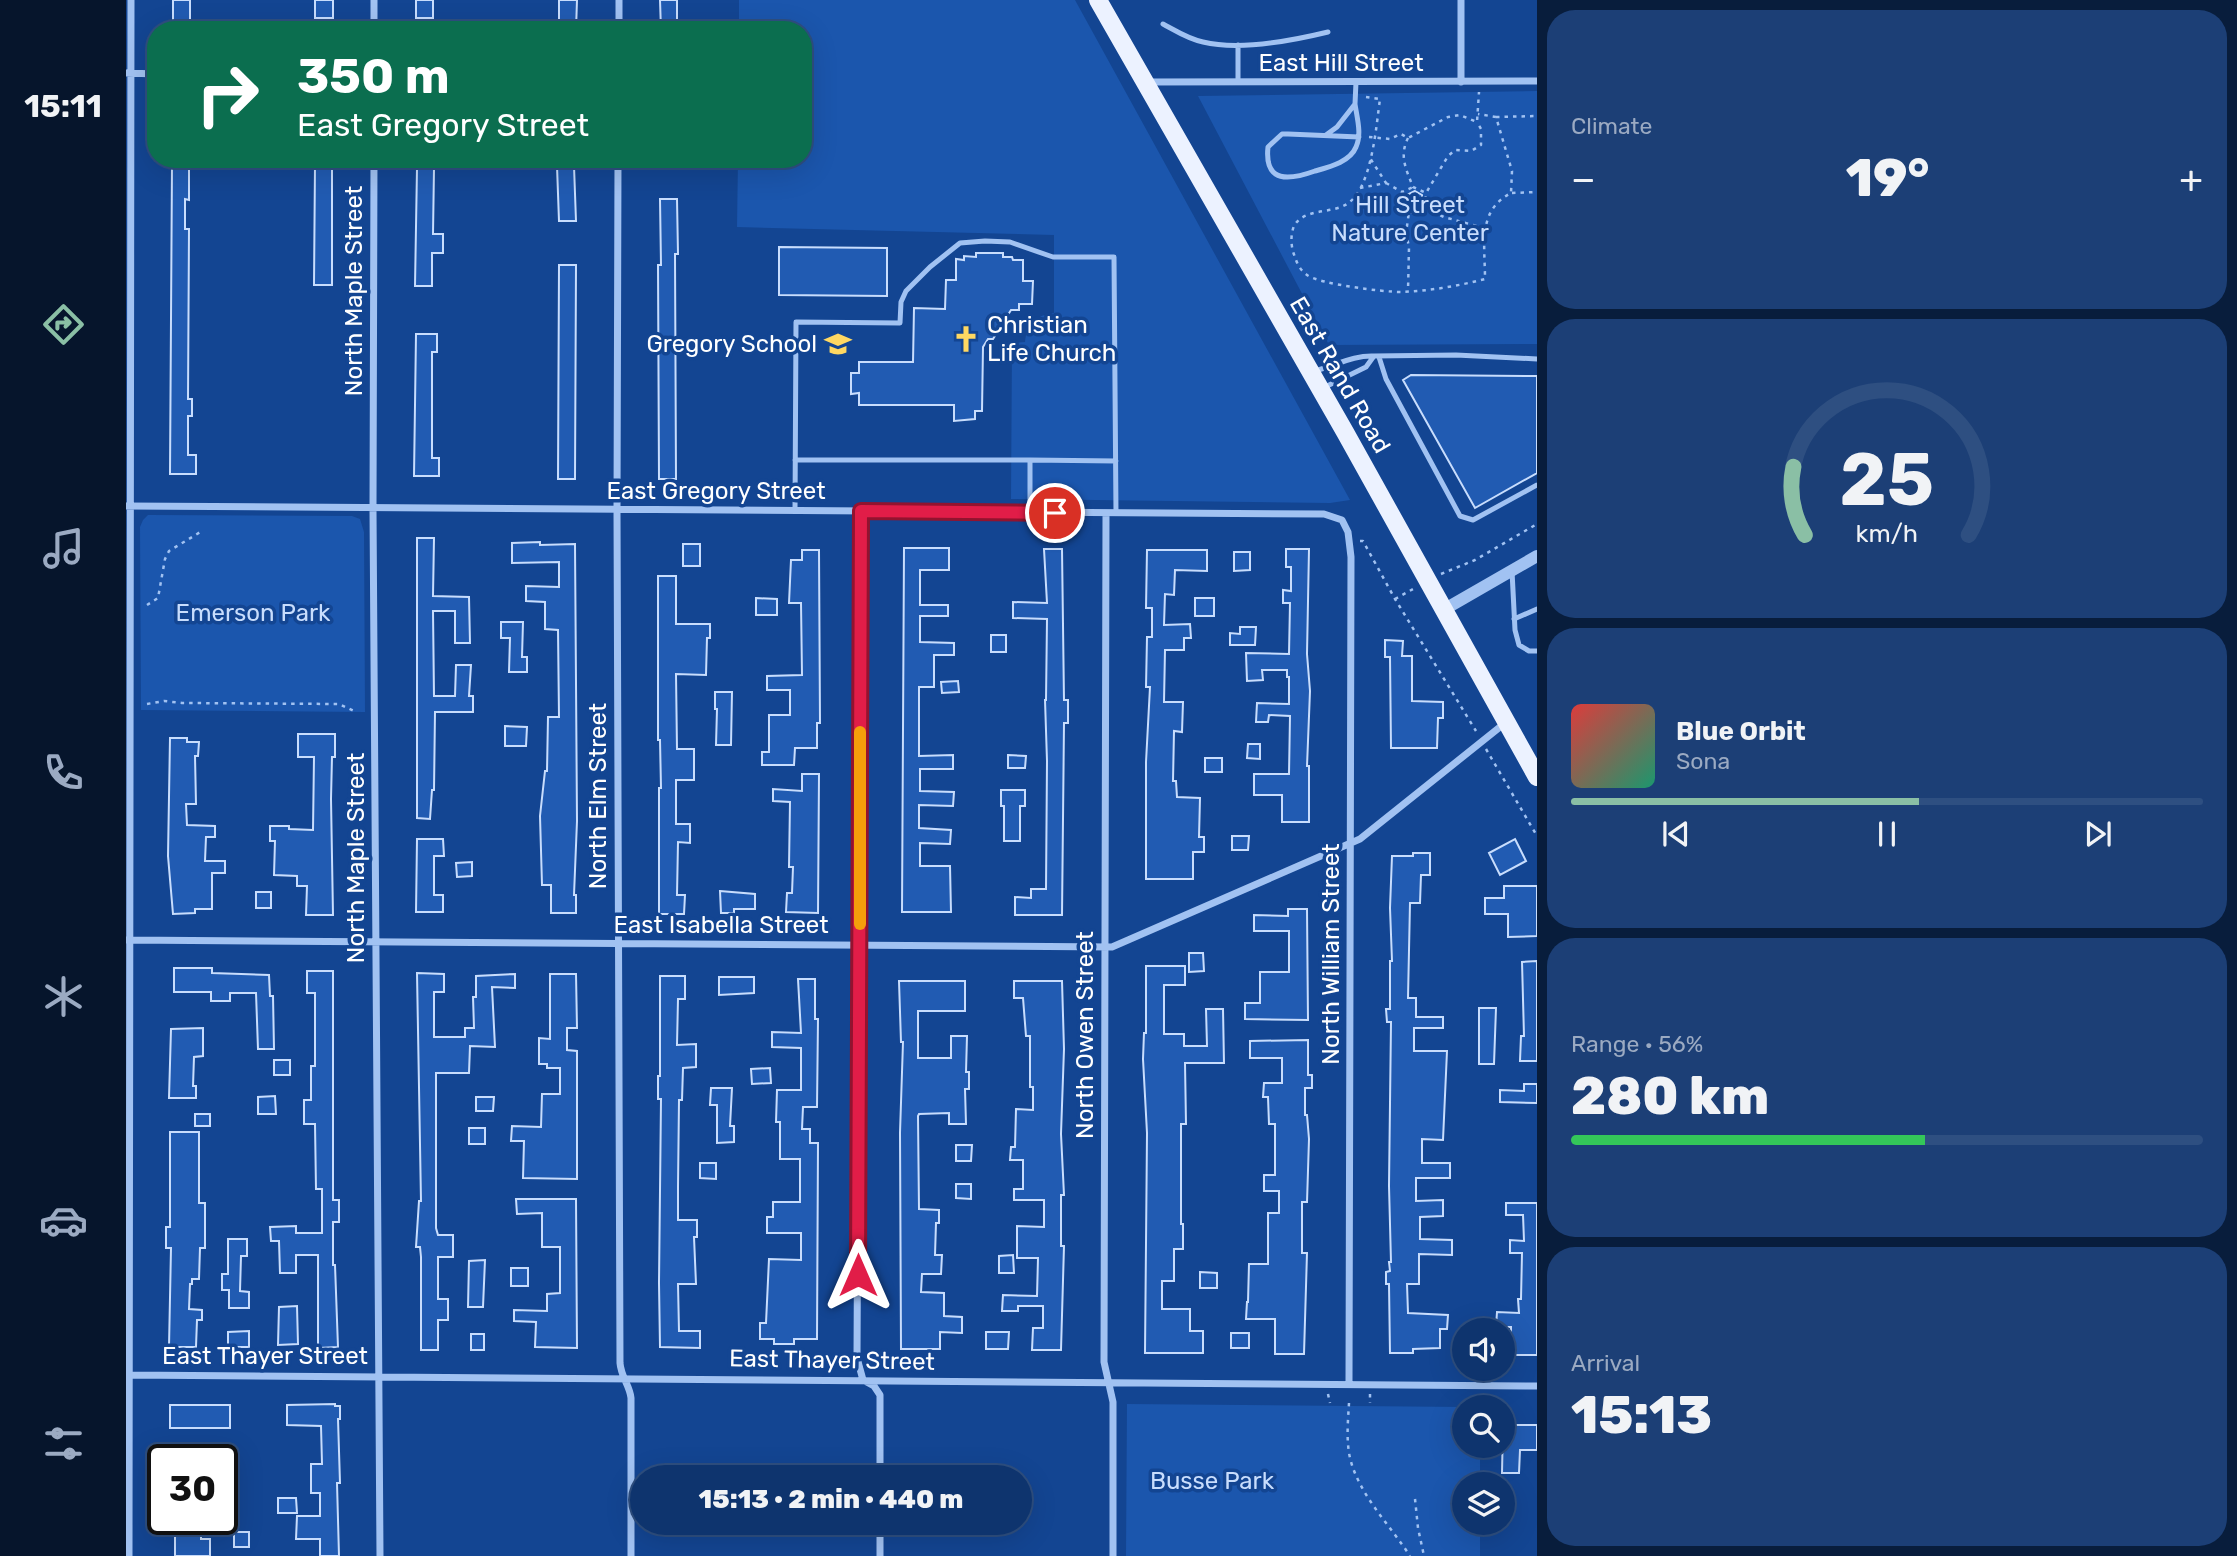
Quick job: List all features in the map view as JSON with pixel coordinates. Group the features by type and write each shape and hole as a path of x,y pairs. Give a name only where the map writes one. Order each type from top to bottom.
{"main road":[{"name":"East Rand Road","path":"1098,0 1536,774"}],"street":[{"path":"129,1556 127,342 128,74 131,0"},
{"path":"374,0 374,21"},
{"path":"619,0 619,21"},
{"path":"1461,0 1461,82"},
{"path":"128,74 147,74"},
{"name":"East Hill Street","path":"1145,82 1537,81"},
{"name":"North Maple Street","path":"374,168 373,509 380,1556"},
{"name":"North Elm Street","path":"618,168 620,1363 622,1377 630,1390 631,1398 631,1556"},
{"name":"East Gregory Street","path":"127,506 1324,514 1336,517 1345,525"},
{"path":"861,511 857,1358 863,1380 874,1386 880,1395 880,1465"},
{"name":"North Owen Street","path":"1106,513 1104,1362 1113,1402 1113,1556"},
{"name":"North William Street","path":"1345,525 1350,540 1349,1383"},
{"path":"1445,610 1537,556"},
{"name":"East Isabella Street","path":"127,940 1104,947 1116,945 1351,844 1375,829 1505,723"},
{"name":"East Thayer Street","path":"127,1375 1537,1386"},
{"path":"880,1535 880,1556"}],"lane":[{"path":"1163,24 1199,41 1238,45 1328,33"},
{"path":"1238,45 1238,82"},
{"path":"1356,82 1355,104 1359,137 1355,150 1339,163 1294,179 1280,177 1266,160 1268,147 1282,134 1359,137"},
{"path":"1326,135 1337,128 1355,104"},
{"path":"795,511 796,322 900,323 903,295 930,267 960,243 985,241 1014,243 1053,257 1114,257 1116,513"},
{"path":"1310,372 1336,366 1359,356 1456,355 1537,359"},
{"path":"1320,389 1366,367 1376,357"},
{"path":"1376,357 1460,516 1473,520 1537,485"},
{"path":"795,460 1116,461"},
{"path":"1030,460 1030,513"},
{"path":"1512,571 1515,630 1520,645 1530,652 1537,652"},
{"path":"1514,619 1537,609"}],"path":[{"path":"1425,208 1426,193 1448,156 1455,150 1471,151 1481,145 1481,129 1477,122 1479,81"},
{"path":"1356,96 1380,99 1370,158 1360,188 1347,204 1304,216 1295,224 1291,237 1293,251 1305,274 1315,279 1373,289 1408,291 1456,286 1485,279 1489,211 1498,200 1511,192 1537,192"},
{"path":"1478,114 1496,117 1537,116"},
{"path":"1426,193 1413,187 1403,162 1402,149 1408,138 1448,117 1460,115 1477,122"},
{"path":"1496,117 1513,171 1511,192"},
{"path":"1359,137 1390,139 1401,134 1408,138"},
{"path":"1370,158 1386,183 1402,192"},
{"path":"1360,188 1386,183"},
{"path":"1402,192 1413,187"},
{"path":"1402,192 1403,206 1409,212 1425,208 1444,217 1486,229"},
{"path":"1408,291 1409,247 1406,233 1409,212"},
{"path":"1451,568 1475,560 1537,524"},
{"path":"147,605 158,598 169,551 202,531"},
{"path":"1350,540 1363,541 1395,599 1476,731"},
{"path":"323,698 328,705"},
{"path":"147,704 164,701 343,705 354,711"},
{"path":"1488,753 1537,836"},
{"path":"1328,1394 1330,1403"},
{"path":"1370,1394 1370,1403"},
{"path":"1349,1403 1348,1438 1350,1458 1356,1474 1410,1556"},
{"path":"1415,1499 1424,1556"}],"green space":[{"path":"739,0 1075,0 1350,500 1330,503 1011,499 1012,343 1025,342 1028,330 1034,322 1042,316 1054,313 1054,235 737,227 738,168 812,168 812,21 739,21"},
{"name":"Hill Street Nature Center","path":"1537,91 1537,344 1329,345 1198,96"},
{"name":"Emerson Park","path":"148,515 352,516 360,519 364,532 365,712 141,710 140,527"},
{"name":"Busse Park","path":"1127,1404 1452,1407 1452,1458 1480,1458 1480,1472 1452,1472 1452,1535 1480,1535 1480,1556 1126,1556"}],"building":[{"path":"173,0 190,0 190,21 173,21"},
{"path":"315,0 333,0 333,18 315,18"},
{"path":"416,0 433,0 433,18 416,18"},
{"path":"559,0 577,0 576,21 559,21"},
{"path":"660,0 677,0 677,21 661,21"},
{"path":"172,168 189,168 189,200 185,199 185,229 189,229 188,399 192,399 192,416 188,416 188,455 196,455 196,474 170,474"},
{"path":"315,168 332,168 332,285 314,285"},
{"path":"417,168 434,168 433,234 443,234 443,253 432,253 432,286 415,286"},
{"path":"557,168 574,168 576,221 559,221"},
{"path":"1415,191 1422,195 1422,204 1414,209 1406,205 1407,195"},
{"path":"660,199 677,199 676,479 659,479"},
{"path":"779,247 887,248 887,296 779,295"},
{"path":"976,253 1003,253 1003,257 1023,260 1023,281 1033,281 1032,304 1019,304 1019,310 1011,310 993,339 988,339 983,347 982,411 975,411 975,419 954,421 954,405 859,405 859,393 851,394 851,373 859,373 859,362 913,362 914,308 945,309 946,280 956,280 956,259 964,260 964,256 976,257"},
{"path":"559,265 576,265 575,479 558,479"},
{"path":"416,334 437,334 437,352 432,352 432,458 439,458 439,476 414,476"},
{"path":"1411,375 1537,376 1537,473 1475,508 1403,380"},
{"path":"417,538 434,538 433,596 469,597 470,643 455,643 455,611 433,611 434,696 455,696 456,665 471,665 469,696 473,696 473,712 435,712 434,790 430,819 417,818"},
{"path":"540,542 540,545 575,544 576,913 551,913 551,885 542,885 540,816 547,771 548,717 559,717 558,630 545,629 545,602 526,601 526,586 559,587 559,562 512,563 512,543"},
{"path":"683,544 700,544 700,566 683,566"},
{"path":"904,548 949,548 949,570 920,570 920,605 948,605 948,616 920,616 920,642 954,643 954,655 934,655 934,687 919,687 919,756 953,755 953,769 920,769 920,791 954,792 953,806 919,805 919,828 951,830 950,844 920,843 920,866 950,866 951,912 902,912"},
{"path":"1044,549 1062,549 1064,700 1068,700 1068,723 1064,723 1062,915 1015,915 1015,897 1031,898 1031,889 1046,889 1047,619 1013,618 1013,602 1047,603"},
{"path":"1286,549 1309,549 1309,822 1282,822 1282,795 1254,795 1254,774 1289,774 1290,716 1269,715 1268,722 1256,722 1257,703 1289,704 1287,670 1262,670 1263,680 1247,681 1246,653 1289,654 1290,603 1283,603 1283,590 1291,591 1291,567 1286,567"},
{"path":"802,550 819,550 820,723 817,723 817,748 795,748 794,765 762,765 762,752 769,752 769,715 790,715 790,690 767,690 767,676 802,675 801,603 789,603 791,560 802,560"},
{"path":"1147,550 1207,550 1207,571 1175,570 1174,595 1165,594 1164,625 1190,624 1191,638 1184,638 1184,650 1165,650 1164,702 1183,702 1182,732 1174,731 1173,781 1176,781 1177,797 1200,798 1199,837 1204,837 1204,852 1193,852 1193,879 1146,879 1146,762 1150,687 1146,687 1147,637 1152,637 1152,608 1146,608"},
{"path":"1234,552 1250,552 1250,570 1234,571"},
{"path":"658,576 676,576 676,624 710,624 706,675 676,674 677,749 694,749 694,780 676,780 676,824 690,824 690,843 678,842 677,895 685,895 684,914 659,914 661,788 658,740"},
{"path":"756,598 777,599 777,615 756,615"},
{"path":"1195,598 1214,598 1214,616 1195,616"},
{"path":"501,622 523,622 522,657 527,657 527,672 509,672 510,638 501,638"},
{"path":"1240,627 1256,627 1255,645 1230,645 1230,633 1240,634"},
{"path":"991,635 1006,635 1006,652 991,652"},
{"path":"1385,640 1403,641 1402,656 1412,656 1412,701 1443,702 1443,718 1438,718 1437,748 1391,748 1390,657 1385,657"},
{"path":"958,681 959,692 942,693 941,682"},
{"path":"715,692 732,692 731,745 716,745"},
{"path":"505,726 527,727 526,746 505,746"},
{"path":"298,734 335,734 331,799 333,915 306,915 307,886 297,886 297,876 274,875 275,841 270,841 270,826 313,830 314,757 298,757"},
{"path":"170,738 187,738 187,742 199,742 198,756 195,756 196,804 186,804 187,825 215,826 215,837 206,837 205,861 225,861 225,873 212,873 212,909 195,909 195,913 173,914 168,856"},
{"path":"1248,744 1260,744 1260,759 1247,758"},
{"path":"1008,755 1026,756 1025,768 1008,768"},
{"path":"1205,758 1222,758 1222,772 1205,772"},
{"path":"802,774 819,774 818,913 786,912 787,893 792,893 793,867 789,867 790,802 773,801 773,789 802,791"},
{"path":"1001,790 1025,790 1025,806 1020,806 1020,841 1004,841"},
{"path":"1232,836 1249,836 1248,850 1232,850"},
{"path":"417,839 443,839 444,856 434,856 434,895 443,895 443,912 416,912"},
{"path":"1515,839 1526,861 1500,875 1489,853"},
{"path":"1413,853 1430,853 1430,875 1421,875 1420,903 1410,903 1408,998 1416,998 1416,1017 1443,1017 1443,1028 1414,1028 1414,1051 1447,1051 1443,1140 1422,1139 1422,1163 1450,1163 1450,1178 1416,1178 1416,1201 1443,1200 1443,1216 1420,1217 1420,1239 1452,1240 1452,1255 1419,1254 1419,1284 1407,1284 1408,1313 1448,1315 1447,1329 1440,1329 1440,1348 1413,1349 1413,1353 1390,1353 1389,1284 1386,1284 1386,1272 1390,1271 1391,1262 1391,1022 1387,1022 1386,1009 1390,1009 1392,961 1392,856 1413,856"},
{"path":"472,862 472,876 457,877 456,863"},
{"path":"1504,886 1537,886 1537,936 1508,937 1508,914 1485,914 1485,898 1504,898"},
{"path":"720,891 755,894 755,909 734,909 734,913 721,913"},
{"path":"256,892 271,892 271,908 256,908"},
{"path":"1288,909 1307,909 1308,1020 1245,1019 1245,1003 1260,1003 1260,972 1289,972 1289,931 1254,931 1254,915 1288,916"},
{"path":"1189,953 1203,953 1204,971 1189,972"},
{"path":"1537,961 1537,1061 1520,1061 1521,1036 1524,1036 1522,962"},
{"path":"1146,966 1185,966 1185,985 1164,985 1164,1034 1184,1034 1184,1046 1207,1046 1206,1009 1223,1009 1224,1063 1185,1063 1186,1124 1181,1124 1183,1249 1174,1249 1174,1281 1162,1281 1162,1309 1190,1309 1190,1331 1203,1331 1203,1353 1145,1353 1147,1133 1143,1059 1146,1033"},
{"path":"174,968 212,968 212,973 269,975 270,996 273,996 274,1049 258,1049 256,993 230,993 230,1001 211,1001 211,992 174,992"},
{"path":"307,971 333,971 333,1200 339,1200 339,1222 333,1222 333,1265 338,1347 318,1348 318,1255 296,1255 296,1273 280,1273 279,1241 271,1241 270,1227 296,1226 296,1233 322,1233 322,1189 316,1189 315,1124 304,1124 304,1100 311,1100 311,1066 315,1066 315,993 307,993"},
{"path":"417,973 444,974 444,992 434,992 434,1037 465,1037 465,1028 474,1028 473,997 476,997 476,976 515,974 515,988 492,987 495,1047 470,1046 469,1073 436,1073 436,1228 438,1235 453,1235 453,1257 438,1257 438,1299 448,1299 448,1320 438,1320 438,1350 421,1350 421,1257 420,1247 416,1247 421,1201"},
{"path":"550,974 576,974 577,1028 567,1028 567,1050 577,1051 577,1179 523,1178 524,1141 511,1141 512,1126 541,1127 542,1094 560,1094 560,1068 547,1068 547,1064 539,1064 539,1038 550,1039"},
{"path":"660,976 685,976 685,999 678,999 677,1045 696,1044 696,1067 683,1068 682,1100 679,1100 678,1220 697,1220 697,1237 694,1237 696,1284 678,1284 679,1331 700,1331 700,1348 660,1347"},
{"path":"719,977 754,977 754,993 719,995"},
{"path":"798,979 815,979 815,1019 818,1019 817,1107 803,1107 802,1129 810,1129 810,1143 818,1143 817,1339 794,1339 794,1344 774,1344 774,1339 760,1339 760,1323 766,1323 769,1259 801,1260 801,1233 767,1233 767,1217 773,1217 773,1202 800,1202 800,1159 780,1159 780,1122 776,1122 777,1090 801,1090 801,1048 772,1047 772,1032 801,1033"},
{"path":"899,981 965,981 965,1011 918,1011 918,1058 951,1058 951,1036 967,1036 966,1072 969,1072 969,1089 965,1089 966,1124 949,1124 949,1113 918,1116 919,1209 939,1210 935,1255 942,1255 941,1274 922,1274 921,1292 944,1293 944,1316 962,1317 962,1333 940,1332 940,1349 901,1349 900,1133 903,1042"},
{"path":"1014,981 1062,981 1064,1049 1061,1134 1064,1195 1061,1195 1061,1246 1064,1246 1061,1350 1032,1350 1033,1328 1043,1328 1043,1306 1018,1306 1018,1311 1002,1311 1003,1295 1037,1296 1038,1258 1017,1258 1017,1226 1044,1227 1044,1200 1014,1200 1014,1189 1023,1189 1023,1160 1010,1160 1011,1147 1015,1147 1016,1109 1033,1110 1033,1087 1030,1087 1030,1036 1026,1036 1023,998 1014,998"},
{"path":"1479,1008 1496,1008 1494,1064 1479,1064"},
{"path":"203,1028 203,1056 194,1057 193,1086 196,1086 196,1098 169,1098 171,1029"},
{"path":"1308,1040 1308,1075 1312,1075 1312,1088 1305,1088 1305,1115 1309,1139 1307,1202 1302,1202 1302,1253 1307,1253 1304,1354 1275,1354 1275,1319 1246,1319 1249,1264 1268,1264 1268,1213 1279,1213 1279,1191 1264,1191 1264,1175 1275,1175 1275,1124 1269,1124 1268,1097 1263,1097 1264,1083 1282,1083 1282,1058 1250,1058 1250,1041"},
{"path":"274,1060 290,1060 290,1075 274,1075"},
{"path":"770,1068 771,1083 752,1084 751,1069"},
{"path":"1524,1084 1537,1084 1537,1103 1500,1102 1500,1090 1524,1091"},
{"path":"711,1088 732,1088 730,1126 734,1126 734,1142 717,1143 717,1105 710,1105"},
{"path":"275,1096 276,1114 258,1114 258,1097"},
{"path":"476,1097 494,1097 493,1111 476,1111"},
{"path":"195,1114 210,1114 210,1126 195,1126"},
{"path":"469,1128 485,1128 485,1144 469,1144"},
{"path":"170,1132 199,1132 199,1203 205,1203 205,1248 200,1248 199,1279 192,1279 190,1284 189,1309 202,1310 202,1320 197,1320 196,1347 169,1347 171,1248 166,1248 166,1227 170,1227"},
{"path":"956,1145 972,1145 971,1161 956,1161"},
{"path":"700,1163 716,1163 716,1179 700,1178"},
{"path":"956,1184 971,1184 971,1199 956,1198"},
{"path":"516,1199 576,1199 577,1348 535,1347 536,1322 514,1321 514,1310 547,1311 547,1294 560,1293 560,1247 542,1247 542,1213 517,1214"},
{"path":"1506,1203 1537,1203 1537,1355 1515,1355 1515,1318 1497,1318 1497,1312 1519,1313 1518,1299 1521,1299 1522,1253 1510,1253 1510,1240 1524,1241 1523,1215 1506,1215"},
{"path":"228,1239 247,1239 247,1256 241,1256 240,1291 249,1292 249,1308 229,1308 229,1290 222,1290 222,1274 228,1274"},
{"path":"1013,1255 1014,1273 999,1273 999,1256"},
{"path":"485,1260 483,1307 468,1307 469,1261"},
{"path":"511,1268 528,1268 528,1286 511,1286"},
{"path":"1200,1272 1217,1273 1217,1288 1200,1288"},
{"path":"297,1306 298,1344 278,1345 279,1307"},
{"path":"249,1331 249,1347 228,1347 228,1332"},
{"path":"986,1332 1009,1332 1008,1349 986,1349"},
{"path":"1231,1333 1249,1333 1249,1348 1231,1348"},
{"path":"471,1334 484,1334 484,1350 471,1350"},
{"path":"170,1405 230,1405 230,1428 170,1428"},
{"path":"287,1405 340,1406 340,1483 337,1483 339,1556 320,1556 320,1539 296,1539 297,1516 320,1516 320,1493 311,1493 311,1464 322,1464 321,1426 287,1425"},
{"path":"1515,1425 1537,1425 1537,1450 1520,1450 1519,1473 1502,1472 1502,1458 1515,1458"},
{"path":"278,1498 296,1498 297,1513 278,1513"},
{"path":"238,1532 249,1532 249,1547 234,1547 234,1535 238,1535"},
{"path":"175,1535 201,1535 201,1539 210,1539 210,1556 175,1556"}],"slow traffic":[{"path":"860,732 860,924"}],"place":[{"name":"Christian Life Church","path":"966,339"},
{"name":"Gregory School","path":"838,344"}],"route":[{"path":"858,1275 861,511 1055,513"}]}
